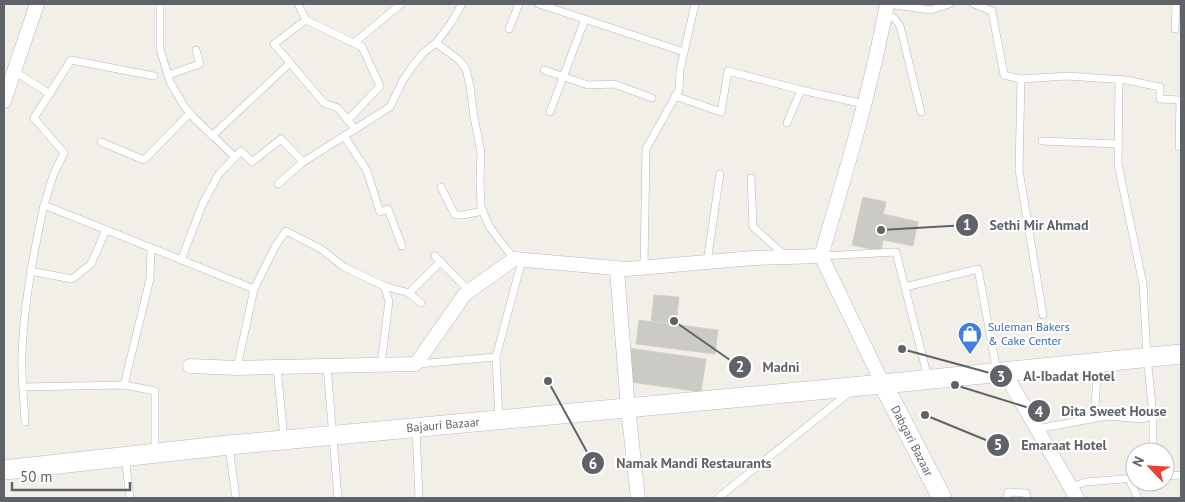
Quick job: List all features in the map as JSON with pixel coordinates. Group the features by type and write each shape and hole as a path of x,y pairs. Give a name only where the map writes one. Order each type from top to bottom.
{"main road":[{"name":"Bajauri Bazaar","path":"4,470 228,445 857,387 1181,354"},
{"name":"Dabgari Bazaar","path":"883,384 942,498"}],"street":[{"path":"4,101 37,4"},
{"path":"883,384 821,256 864,104 879,46 886,7"},
{"path":"190,366 237,368 416,364 465,294 518,260 617,270 821,256"},
{"path":"617,270 628,408 638,498"},
{"path":"1001,372 1074,493"}],"lane":[{"path":"160,4 160,48 170,82 190,113 235,158"},
{"path":"298,4 306,20 362,47 380,86 348,120"},
{"path":"354,43 401,4"},
{"path":"278,184 303,162 390,107 402,80 422,54 436,43 462,4"},
{"path":"509,28 519,4"},
{"path":"539,4 684,52"},
{"path":"644,268 646,149 679,90 680,70 695,4"},
{"path":"886,7 932,10 949,4"},
{"path":"974,4 992,11 1004,75 1021,79 1067,76 1119,79 1160,87 1160,99 1180,100 1179,147"},
{"path":"1175,29 1176,4"},
{"path":"886,7 900,26 921,112"},
{"path":"550,112 585,19"},
{"path":"306,20 274,44 324,103 338,108 354,129"},
{"path":"436,43 460,60 466,69 481,153 481,207 489,226 518,260 496,357 499,420"},
{"path":"168,75 200,64 196,50"},
{"path":"25,422 22,355 30,271 44,205 54,172 64,153 34,118 71,60 154,76"},
{"path":"212,136 290,63"},
{"path":"544,70 588,85 614,84 652,98"},
{"path":"14,71 50,94"},
{"path":"675,96 721,112 728,71 864,104"},
{"path":"1021,79 1019,170 1042,315"},
{"path":"1119,79 1118,164 1142,284 1146,358 1153,415 1153,442"},
{"path":"787,123 801,90"},
{"path":"101,142 144,160 190,113"},
{"path":"344,136 367,171 380,212 388,209 402,246"},
{"path":"181,260 203,203 220,174 241,151 252,162 281,139 303,162"},
{"path":"1042,140 1118,144"},
{"path":"707,263 720,174"},
{"path":"751,178 753,227 787,257"},
{"path":"441,186 455,215 463,216 483,211"},
{"path":"44,205 254,289"},
{"path":"30,271 72,279 91,264 106,230"},
{"path":"237,368 254,289 276,245 286,231 321,249 344,267 384,286 409,293 421,303"},
{"path":"124,385 150,279 151,248"},
{"path":"821,256 896,252 928,380"},
{"path":"409,293 438,258 470,291"},
{"path":"905,287 978,270 1001,372"},
{"path":"381,365 389,301 384,286"},
{"path":"416,364 496,357"},
{"path":"1094,418 1098,362"},
{"path":"327,366 338,498"},
{"path":"277,367 284,440"},
{"path":"24,387 124,385 155,391 155,453"},
{"path":"718,498 857,387"},
{"path":"1037,429 1107,416 1142,419 1153,415"},
{"path":"416,428 419,498"},
{"path":"228,445 236,498"},
{"path":"125,456 130,498"},
{"path":"1074,493 1086,482 1125,479"},
{"path":"1007,498 1008,492 1026,493 1027,498"}],"building":[{"path":"863,197 886,202 883,214 918,222 913,246 883,240 881,251 852,245"},
{"path":"654,295 679,297 676,324 651,321"},
{"path":"639,320 718,330 715,354 636,344"},
{"path":"628,348 706,359 701,392 631,382"}],"place":[{"name":"Sethi Mir Ahmad","path":"881,230"},
{"name":"Madni","path":"674,321"},
{"name":"Al-Ibadat Hotel","path":"902,349"},
{"name":"Suleman Bakers & Cake Center","path":"970,355"},
{"name":"Namak Mandi Restaurants","path":"548,381"},
{"name":"Dita Sweet House","path":"955,385"},
{"name":"Emaraat Hotel","path":"925,415"}]}
